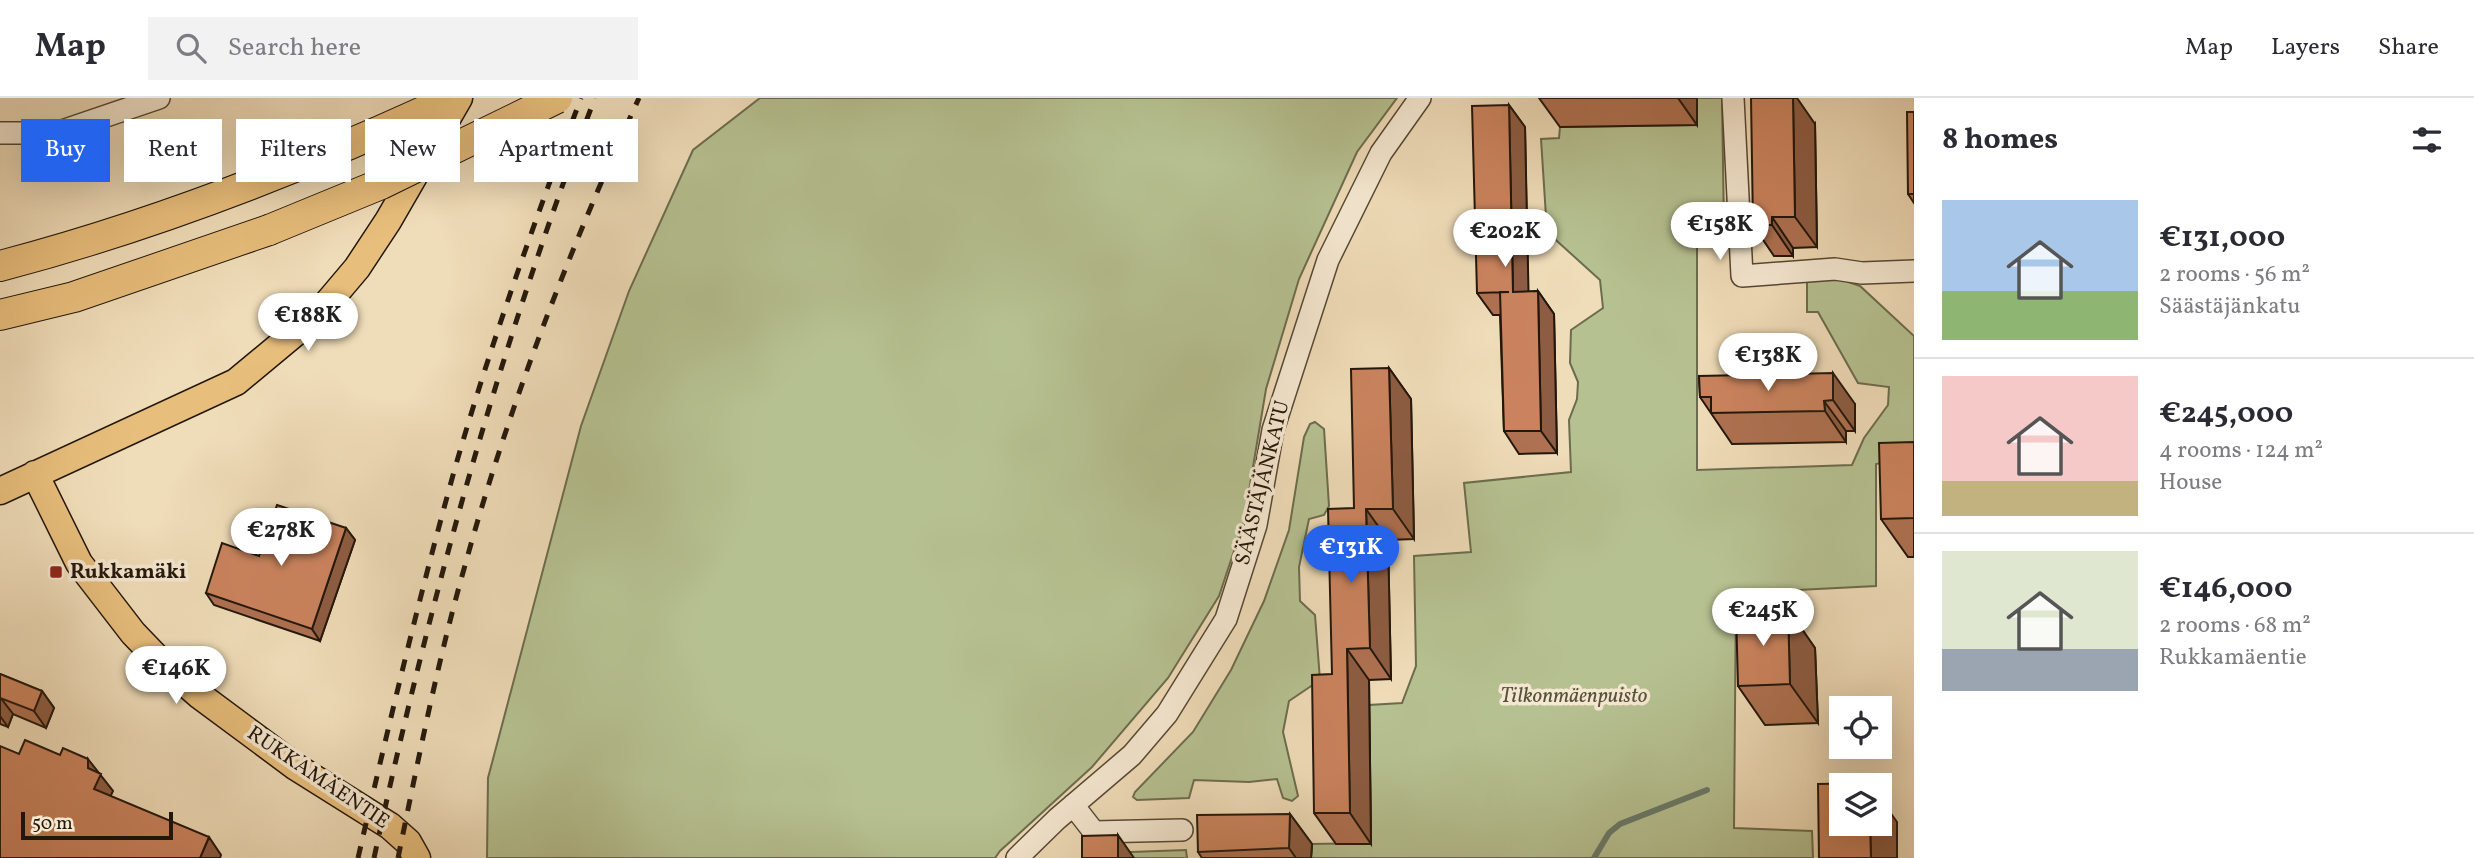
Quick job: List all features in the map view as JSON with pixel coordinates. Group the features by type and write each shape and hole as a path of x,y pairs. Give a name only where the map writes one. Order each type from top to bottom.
{"highway":[{"path":"0,266 61,250 254,185 453,98"},
{"path":"0,315 74,297 269,230 381,184 557,98"}],"main road":[{"path":"0,491 236,382 319,313 357,268 459,98"},
{"name":"RUKKAMÄENTIE","path":"35,474 79,563 133,633 157,658 199,695 296,767 390,826 408,842 417,858"}],"street":[{"path":"0,133 56,133 159,98"},
{"name":"SÄÄSTÄJÄNKATU","path":"1017,858 1073,805 1132,755 1167,714 1226,619 1256,525 1273,430 1328,260 1381,153 1420,98"},
{"path":"1733,98 1742,276 1835,268 1861,273 1914,271"},
{"path":"1073,805 1094,832 1182,830"}],"green space":[{"path":"760,98 1397,98 1357,152 1299,279 1266,389 1244,521 1219,596 1168,678 1092,767 995,858 487,858 488,778 581,426 629,291 693,150"},
{"name":"Tilkonmäenpuisto","path":"1697,98 1722,98 1724,227 1710,238 1697,238 1697,470 1852,465 1864,438 1888,405 1889,387 1858,383 1818,312 1807,312 1807,281 1834,277 1860,286 1914,336 1914,457 1876,464 1876,586 1736,593 1734,828 1812,831 1813,858 1311,858 1312,844 1371,843 1369,705 1402,703 1416,666 1414,556 1471,552 1464,483 1571,472 1569,420 1577,399 1578,382 1570,363 1571,330 1603,308 1600,280 1547,232 1541,139 1559,138 1560,127 1697,125"},
{"path":"1315,422 1324,429 1329,506 1324,515 1309,519 1299,567 1300,601 1315,615 1320,680 1289,701 1283,732 1298,796 1292,801 1283,798 1277,779 1249,782 1194,780 1189,798 1137,800 1133,797 1135,792 1193,732 1231,670 1264,601 1289,530 1304,437 1310,424"},
{"path":"1186,850 1187,858 1103,858 1103,853"}],"building":[{"path":"1751,98 1793,98 1795,217 1772,217 1772,225 1753,225"},
{"path":"1509,105 1513,292 1538,291 1541,431 1504,431 1500,292 1477,293 1472,106"},
{"path":"1907,112 1914,112 1914,194 1908,194"},
{"path":"1389,368 1393,509 1366,509 1370,648 1347,649 1350,813 1314,813 1312,675 1332,674 1328,509 1354,508 1351,369"},
{"path":"1833,373 1833,400 1824,401 1825,411 1711,413 1711,397 1700,397 1699,376"},
{"path":"1914,442 1914,518 1881,519 1879,443"},
{"path":"277,505 346,528 312,629 206,593 222,543 259,556"},
{"path":"1788,609 1790,684 1738,686 1736,611"},
{"path":"0,674 42,691 34,711 0,698"},
{"path":"25,740 60,755 63,748 88,759 88,768 101,774 94,789 209,837 200,858 0,858 0,746 19,754"},
{"path":"1818,784 1829,784 1829,836 1870,836 1871,858 1819,858"},
{"path":"1290,814 1289,848 1198,852 1197,815"},
{"path":"1118,835 1118,858 1082,858 1082,836"}],"waterway":[{"path":"1594,858 1609,833 1620,824 1707,790"}],"railway":[{"path":"358,858 404,663 455,468 514,282 581,98"},
{"path":"374,858 419,665 470,474 528,285 595,98"},
{"path":"398,858 445,641 500,449 564,271 639,98"}],"place":[{"name":"Rukkamäki","path":"56,572"}]}
